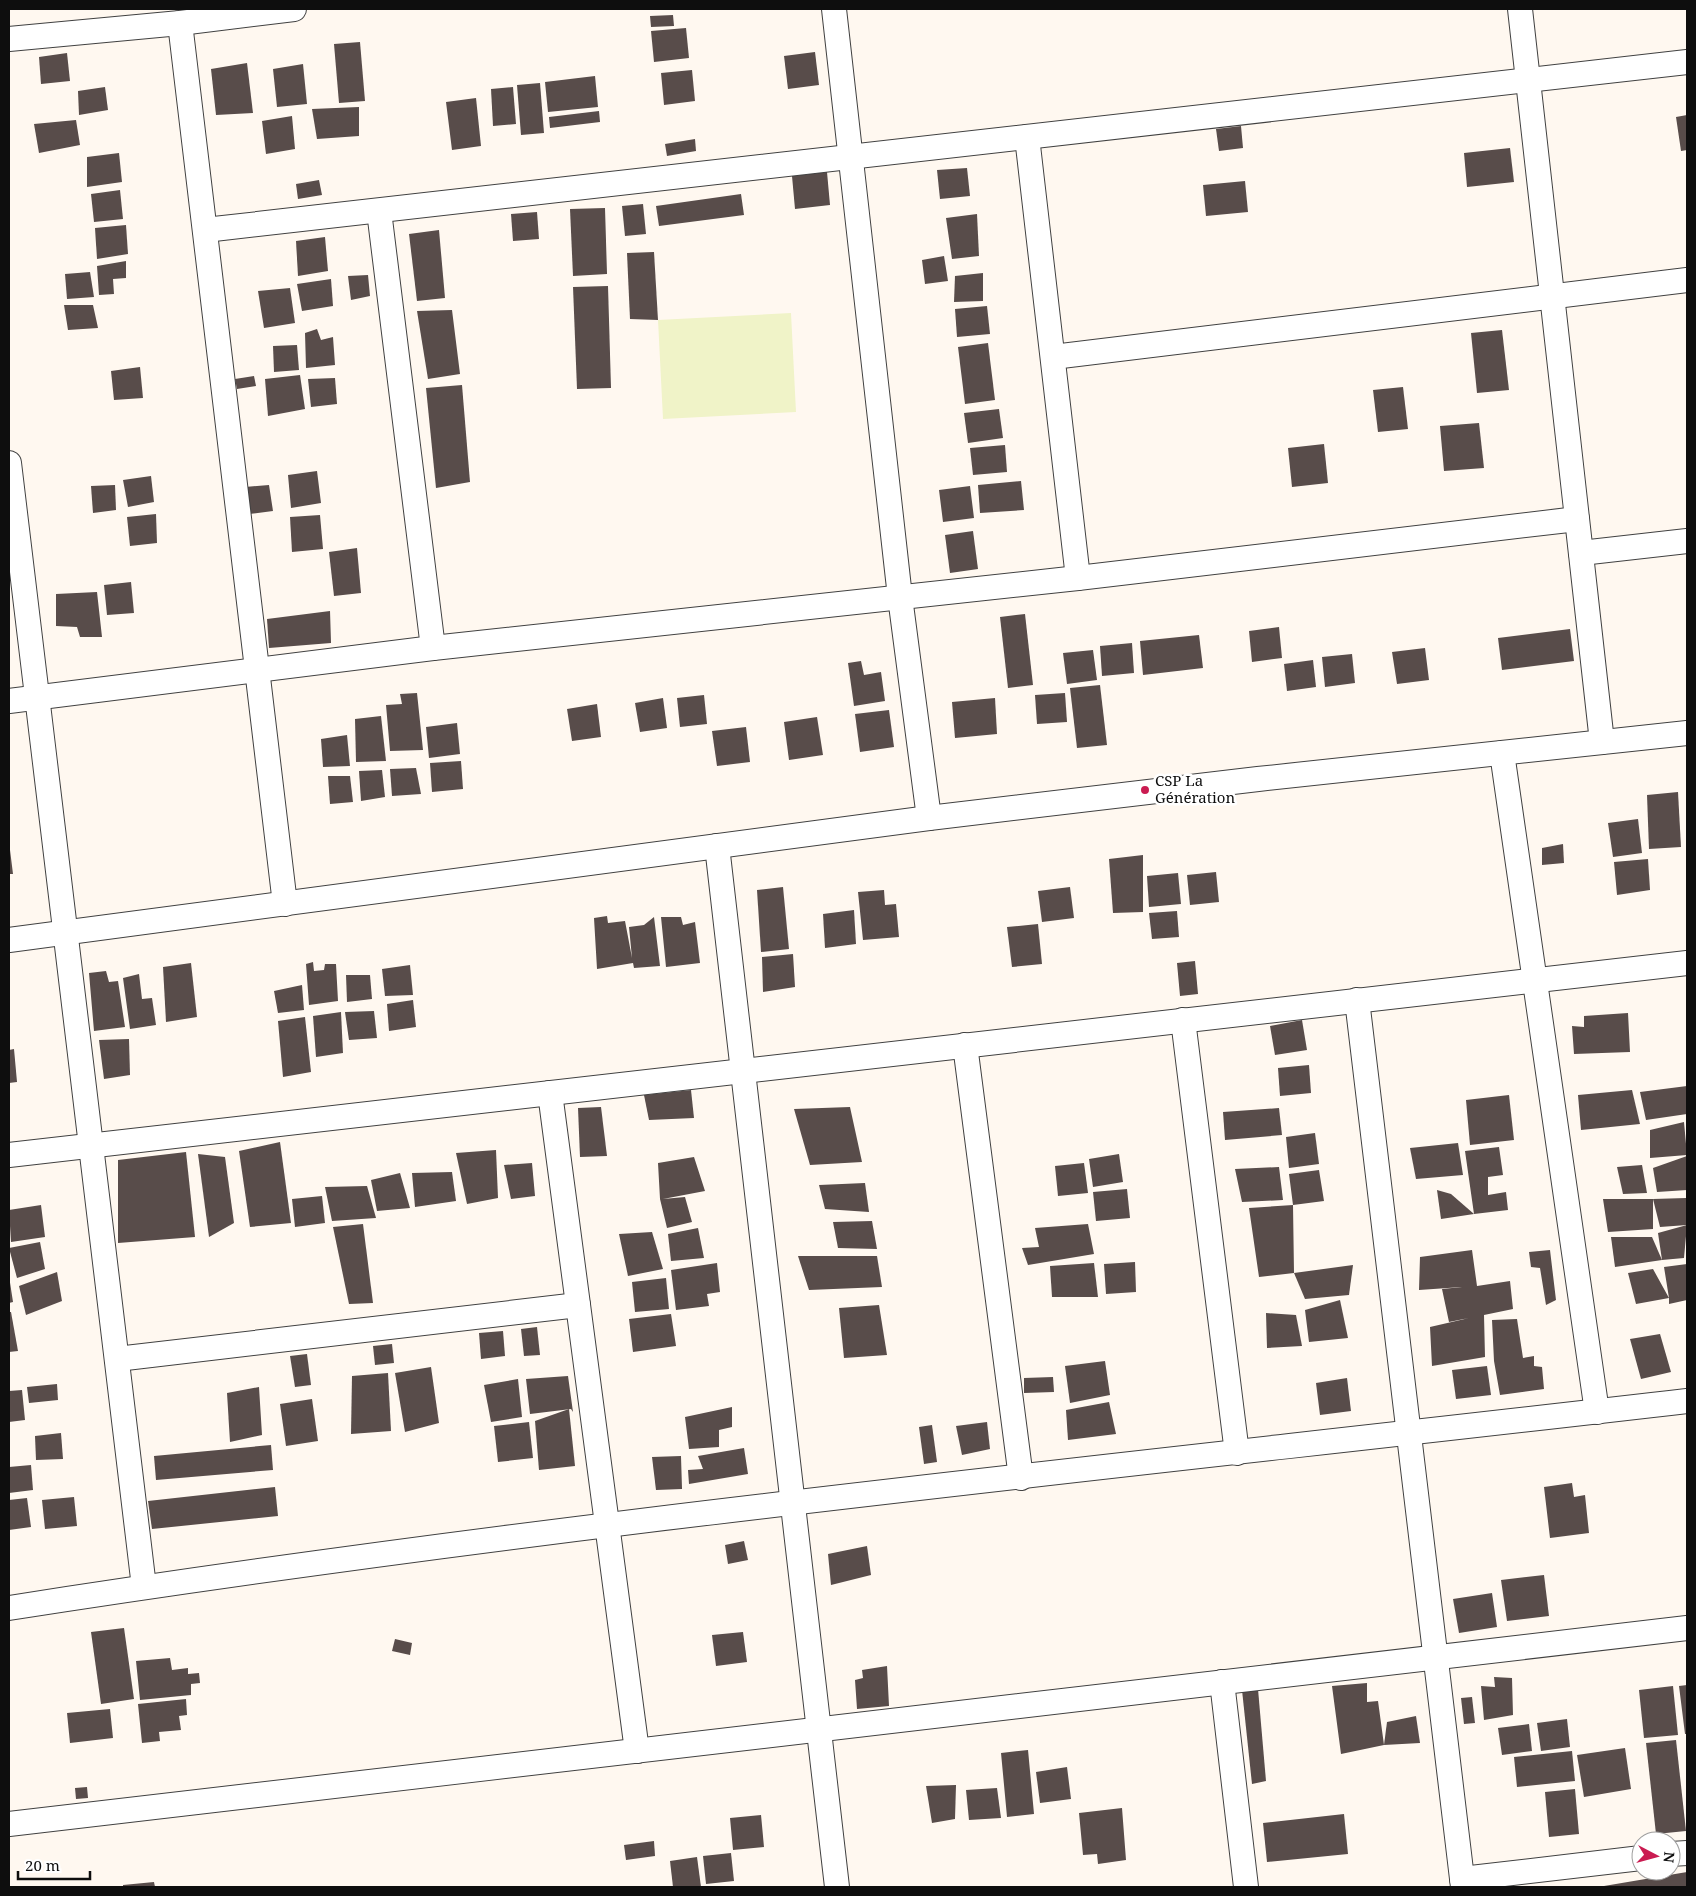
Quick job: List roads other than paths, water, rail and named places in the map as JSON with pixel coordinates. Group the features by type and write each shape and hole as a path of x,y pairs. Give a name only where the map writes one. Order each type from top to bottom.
{"street":[{"path":"9,39 180,23 294,9"},
{"path":"834,9 900,597 929,818"},
{"path":"1520,9 1602,742"},
{"path":"180,23 285,904"},
{"path":"206,230 1687,62"},
{"path":"1027,137 1078,578"},
{"path":"380,211 433,648"},
{"path":"1053,357 1687,280"},
{"path":"9,463 144,1587"},
{"path":"9,701 433,648 1078,578 1578,519"},
{"path":"1581,553 1687,541"},
{"path":"9,940 929,818 1687,733"},
{"path":"1502,753 1597,1412"},
{"path":"717,846 837,1887"},
{"path":"9,1155 1687,963"},
{"path":"1358,1000 1462,1883 1631,1859"},
{"path":"1183,1020 1237,1453"},
{"path":"965,1045 1021,1478"},
{"path":"550,1093 637,1750"},
{"path":"116,1359 578,1305"},
{"path":"9,1608 144,1587 607,1525 1687,1401"},
{"path":"9,1824 1687,1628"},
{"path":"1222,1682 1246,1887"}],"place":[{"name":"CSP La Génération","path":"1145,790"}]}
